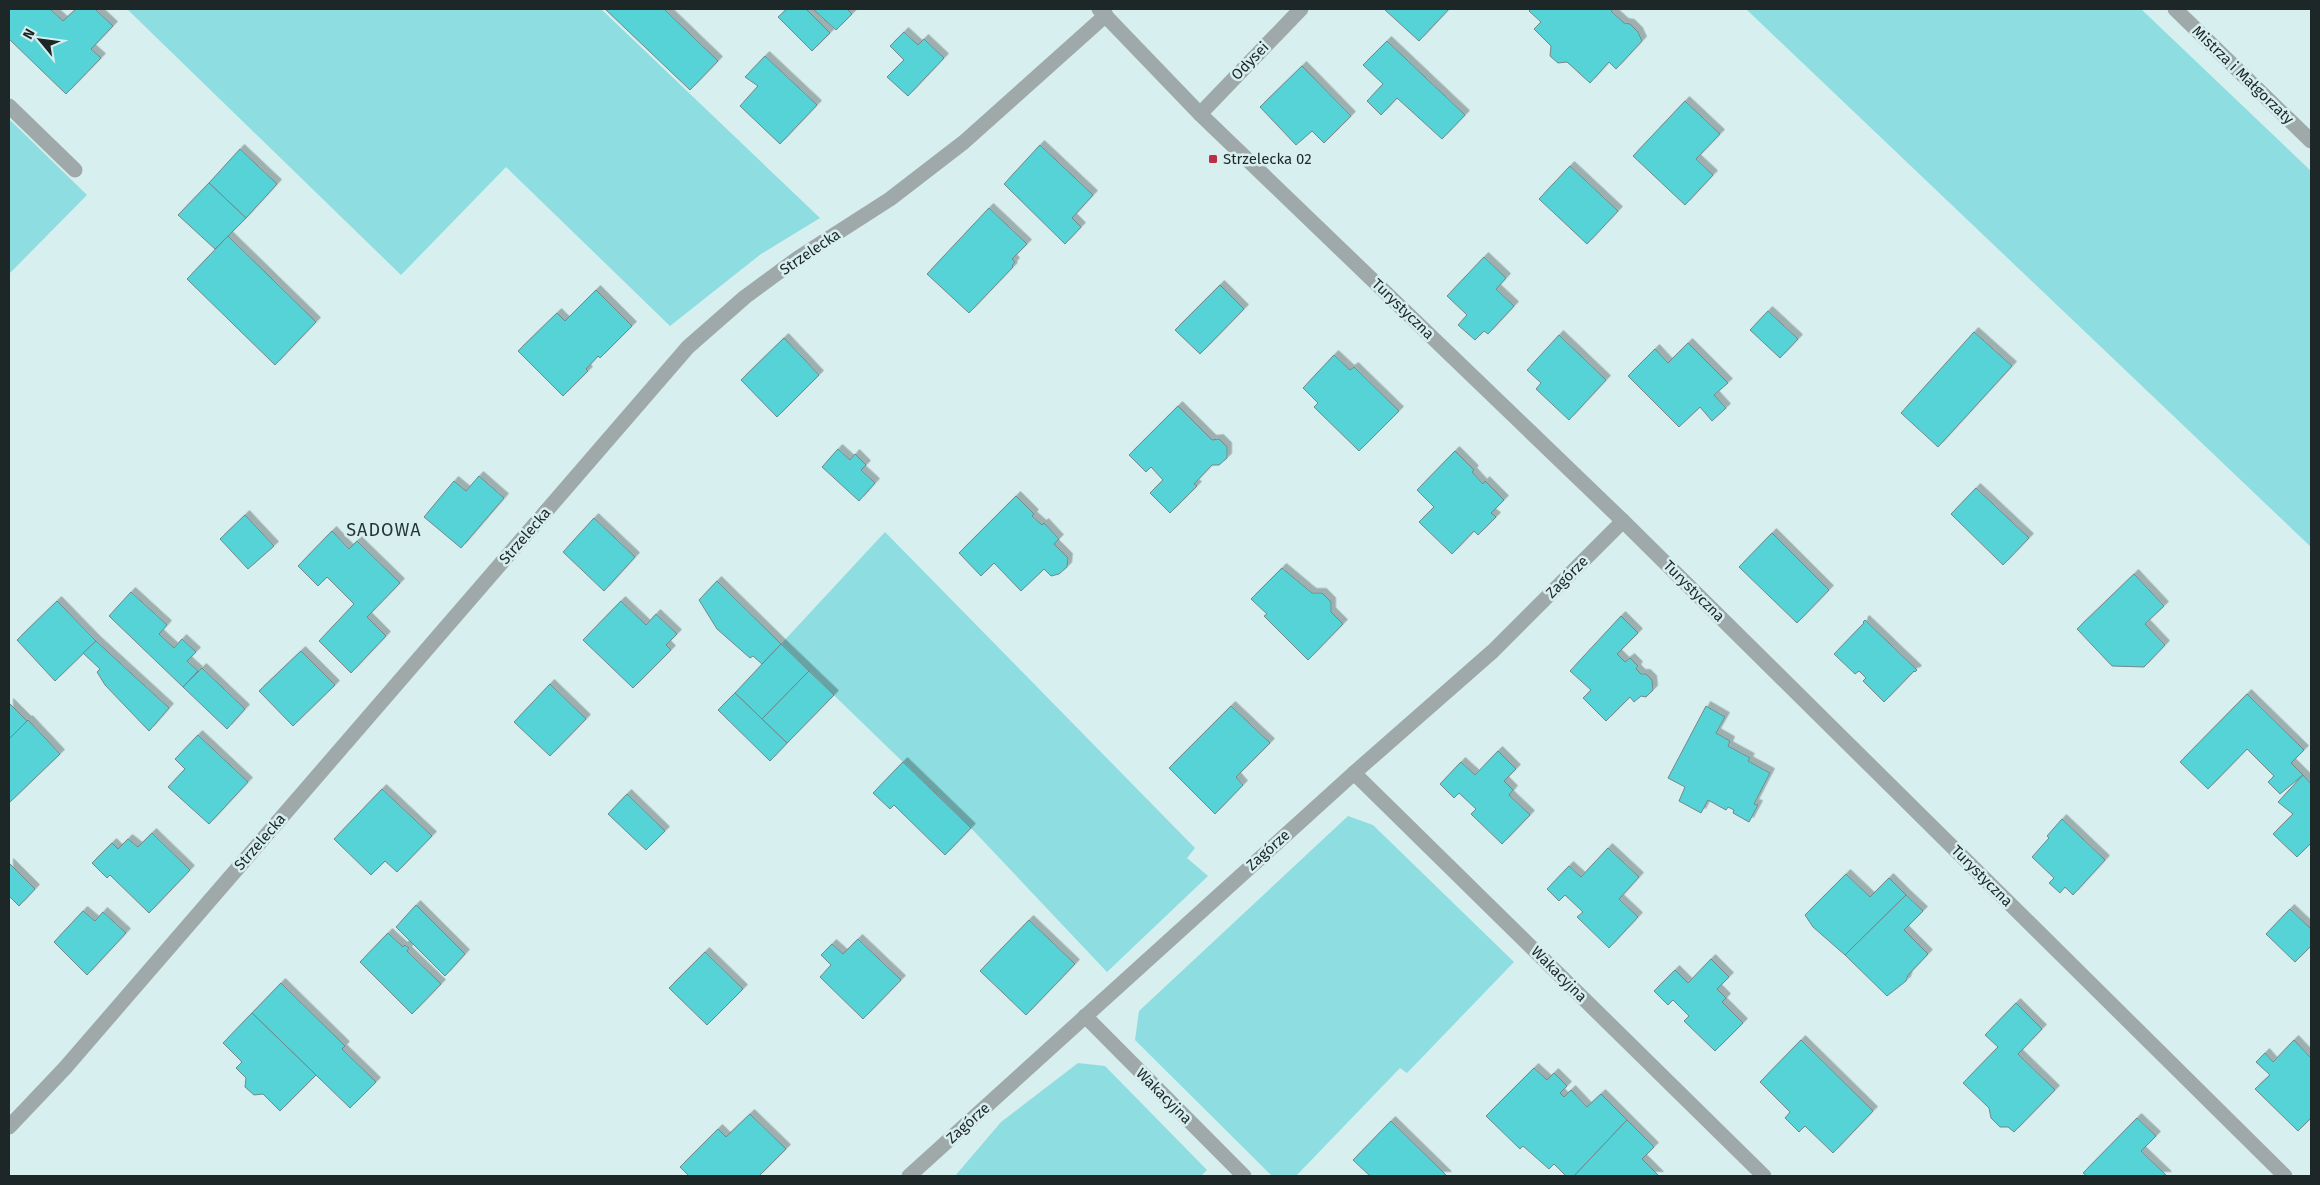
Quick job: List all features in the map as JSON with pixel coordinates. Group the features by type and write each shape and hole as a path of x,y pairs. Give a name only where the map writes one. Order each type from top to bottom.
{"street":[{"name":"Odysei","path":"1200,114 1301,9"},
{"name":"Mistrza i Małgorzaty","path":"2175,9 2311,141"},
{"name":"Turystyczna","path":"1103,12 1200,114 1623,521 2285,1176"},
{"name":"Strzelecka","path":"9,1127 65,1068 688,347 744,297 798,258 890,199 949,153 1103,12"},
{"path":"9,106 75,170"},
{"name":"Zagórze","path":"909,1176 1354,773 1493,651 1623,521"},
{"name":"Wakacyjna","path":"1354,773 1764,1176"},
{"name":"Wakacyjna","path":"1085,1016 1244,1176"}],"shaded area":[{"path":"127,9 601,9 820,218 761,254 670,326 506,167 401,275"},
{"path":"1746,9 2141,9 2311,171 2311,547"},
{"path":"9,119 87,195 9,274"},
{"path":"885,532 1195,848 1187,858 1208,876 1107,972 971,828 781,644"},
{"path":"1348,816 1373,825 1514,962 1407,1073 1400,1068 1296,1176 1272,1176 1135,1040 1139,1011"},
{"path":"1078,1063 1105,1066 1207,1170 1201,1176 955,1176 1001,1122"}],"building":[{"path":"11,9 50,9 63,21 76,9 95,9 113,26 91,49 101,58 66,94 9,39 9,11"},
{"path":"605,9 664,9 718,61 690,90"},
{"path":"787,9 806,9 830,33 812,51 778,17"},
{"path":"813,9 847,9 852,14 836,30"},
{"path":"1384,9 1449,9 1419,41"},
{"path":"1531,9 1613,9 1611,11 1624,23 1630,24 1638,32 1642,41 1616,69 1609,62 1590,83 1567,62 1558,63 1550,56 1551,46 1534,29 1541,22 1529,11"},
{"path":"904,32 918,45 924,39 944,58 908,96 887,77 904,60 890,46"},
{"path":"1387,41 1465,115 1442,139 1397,98 1381,115 1367,101 1383,84 1363,65"},
{"path":"765,56 817,105 780,144 740,106 758,86 745,77"},
{"path":"1302,66 1351,116 1324,143 1312,131 1296,145 1260,107"},
{"path":"1685,101 1720,134 1696,159 1713,175 1685,205 1633,156"},
{"path":"1040,145 1093,195 1072,218 1081,227 1065,244 1004,184"},
{"path":"240,149 277,184 246,218 209,183"},
{"path":"1570,166 1618,211 1587,244 1539,199"},
{"path":"209,183 246,218 215,249 178,215"},
{"path":"989,208 1027,244 1012,259 1015,262 1013,267 969,313 927,274"},
{"path":"228,236 316,322 275,365 187,279"},
{"path":"1484,257 1506,278 1496,289 1514,306 1488,334 1484,331 1475,340 1458,325 1467,315 1447,296"},
{"path":"1220,285 1244,309 1200,354 1175,330"},
{"path":"596,290 632,326 600,358 598,356 586,369 588,371 563,396 518,351 557,313 565,321"},
{"path":"1768,311 1798,339 1780,358 1750,330"},
{"path":"1974,332 2012,366 1938,447 1901,413"},
{"path":"1559,335 1606,380 1569,420 1536,389 1541,383 1527,370"},
{"path":"784,338 819,375 777,417 741,380"},
{"path":"1688,343 1728,383 1714,395 1726,408 1712,421 1700,407 1679,427 1628,376 1655,349 1668,363"},
{"path":"1334,355 1350,370 1354,367 1399,411 1359,451 1314,407 1318,403 1303,388"},
{"path":"1178,406 1212,440 1219,439 1227,447 1227,458 1219,465 1212,465 1194,484 1197,486 1170,513 1150,493 1163,480 1151,467 1146,472 1129,455"},
{"path":"838,449 850,460 855,454 866,465 861,470 875,483 859,501 822,467"},
{"path":"1455,451 1474,470 1472,472 1483,484 1485,481 1504,500 1491,513 1496,517 1478,535 1474,531 1452,554 1419,522 1434,507 1417,490"},
{"path":"479,476 504,498 461,548 424,517 454,481 466,491"},
{"path":"1976,488 2029,538 2003,565 1951,514"},
{"path":"1016,496 1034,514 1032,516 1042,525 1044,523 1059,539 1054,544 1068,558 1067,567 1059,574 1051,576 1044,569 1021,591 994,563 981,576 959,553"},
{"path":"245,515 274,546 248,569 220,539"},
{"path":"594,518 635,557 604,591 563,552"},
{"path":"332,531 349,549 357,541 400,583 367,617 386,636 351,673 319,641 354,604 327,577 318,586 298,566"},
{"path":"1772,533 1829,590 1797,623 1739,567"},
{"path":"1282,568 1312,593 1322,593 1331,602 1331,612 1343,624 1308,660 1264,616 1267,614 1251,599"},
{"path":"2134,574 2164,606 2145,624 2165,645 2144,667 2112,666 2077,629"},
{"path":"717,581 781,644 762,664 753,656 750,658 717,629 699,600"},
{"path":"131,592 167,625 159,634 174,648 182,639 196,652 187,661 198,671 183,687 109,616"},
{"path":"57,601 96,641 55,681 17,640"},
{"path":"621,601 646,625 656,614 677,634 666,645 671,650 633,688 583,640"},
{"path":"1621,616 1638,633 1617,654 1625,662 1630,658 1638,666 1636,669 1641,674 1646,674 1652,680 1653,690 1646,697 1641,696 1634,702 1630,697 1606,721 1583,698 1591,690 1570,671"},
{"path":"1865,620 1917,670 1884,702 1863,681 1866,678 1859,671 1855,674 1834,654"},
{"path":"96,641 169,708 149,731 105,685 97,672 100,669 83,653"},
{"path":"781,644 809,671 762,719 735,693"},
{"path":"301,651 335,685 293,726 259,691"},
{"path":"202,668 245,709 227,729 183,687"},
{"path":"809,671 834,695 787,743 762,719"},
{"path":"550,684 586,719 550,756 514,722"},
{"path":"735,693 787,743 770,761 718,710"},
{"path":"2247,694 2304,750 2291,763 2303,775 2280,794 2268,782 2274,776 2247,749 2208,789 2180,762"},
{"path":"9,703 27,721 9,739"},
{"path":"1231,706 1270,743 1236,777 1243,785 1215,814 1169,768"},
{"path":"1706,706 1725,717 1716,733 1730,741 1728,746 1750,758 1748,761 1770,773 1754,804 1758,805 1749,822 1733,813 1734,810 1728,807 1726,810 1708,800 1701,813 1679,801 1685,787 1668,778"},
{"path":"28,720 60,754 9,803 9,739"},
{"path":"198,735 248,782 209,824 168,787 185,769 175,759"},
{"path":"1498,751 1516,769 1504,781 1513,790 1509,795 1530,815 1502,844 1471,814 1476,809 1459,793 1454,798 1440,784 1461,762 1475,775"},
{"path":"903,762 971,828 945,855 894,805 890,809 873,793"},
{"path":"2303,775 2311,784 2311,843 2297,857 2273,834 2293,814 2278,802"},
{"path":"382,789 432,836 397,872 385,861 371,875 334,839"},
{"path":"627,794 665,831 646,850 608,814"},
{"path":"2062,819 2105,860 2073,895 2065,887 2060,893 2049,883 2054,878 2032,857 2049,838 2047,836"},
{"path":"152,833 190,870 149,913 110,875 107,878 92,863 112,843 118,849 128,839 138,847"},
{"path":"1608,848 1639,877 1619,899 1638,917 1609,948 1577,917 1583,912 1565,895 1559,901 1547,889 1569,866 1581,877"},
{"path":"9,863 35,889 19,906 9,896"},
{"path":"1846,874 1870,897 1889,878 1906,895 1845,955 1813,927 1805,915"},
{"path":"1906,895 1923,911 1904,930 1928,954 1908,975 1906,981 1887,996 1845,955"},
{"path":"416,905 465,954 445,976 396,927"},
{"path":"2290,909 2311,929 2311,946 2295,962 2266,934"},
{"path":"83,911 95,921 103,912 126,933 87,975 54,942"},
{"path":"1029,920 1075,964 1026,1015 980,971"},
{"path":"388,933 403,947 405,945 409,948 407,951 441,984 412,1014 360,962"},
{"path":"858,939 901,980 863,1019 820,977 831,965 821,955 832,944 843,954"},
{"path":"705,952 743,989 707,1025 669,988"},
{"path":"1711,959 1729,977 1717,989 1726,998 1722,1002 1743,1023 1715,1051 1684,1021 1689,1016 1673,1000 1668,1005 1654,991 1675,970 1688,983"},
{"path":"281,983 345,1046 342,1049 376,1082 350,1108 252,1013"},
{"path":"2016,1003 2042,1029 2018,1054 2055,1090 2014,1132 2008,1127 2000,1127 1991,1118 1989,1108 1963,1083 1998,1047 1985,1035"},
{"path":"252,1013 316,1075 280,1111 263,1094 254,1095 245,1087 246,1078 236,1068 242,1062 223,1043"},
{"path":"1801,1040 1873,1111 1833,1153 1805,1126 1799,1132 1785,1118 1790,1112 1760,1082"},
{"path":"2294,1040 2311,1058 2311,1118 2298,1131 2255,1089 2270,1075 2256,1062 2265,1053 2273,1062"},
{"path":"1534,1068 1547,1080 1554,1073 1567,1086 1560,1093 1564,1097 1571,1090 1587,1107 1601,1094 1627,1120 1574,1176 1566,1176 1554,1164 1549,1169 1523,1146 1520,1149 1486,1116"},
{"path":"750,1114 786,1149 759,1176 689,1176 680,1167 718,1129 726,1137"},
{"path":"2137,1118 2156,1136 2141,1151 2167,1176 2087,1176 2083,1173"},
{"path":"1627,1120 1654,1147 1642,1159 1659,1176 1574,1176"},
{"path":"1391,1121 1447,1176 1370,1176 1353,1160"}],"place":[{"name":"Strzelecka 02","path":"1213,159"}],"district":[{"name":"SADOWA","path":"384,530"}]}
